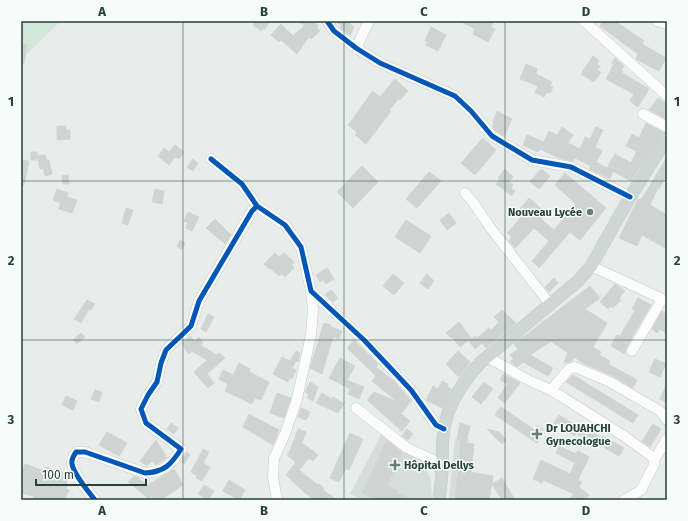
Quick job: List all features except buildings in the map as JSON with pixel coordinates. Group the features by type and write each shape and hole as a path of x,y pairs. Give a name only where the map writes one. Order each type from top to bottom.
{"main road":[{"path":"439,500 444,429 455,395 470,374 487,357 578,281 591,266 630,197 667,138"}],"street":[{"path":"327,21 334,32 380,63 455,96 471,111 492,136 532,160 570,166 630,197"},
{"path":"356,48 369,21"},
{"path":"584,21 667,96"},
{"path":"657,21 667,24"},
{"path":"643,114 667,127"},
{"path":"211,159 242,184 257,206 284,225 301,247 311,291 313,309 311,335 296,399 285,434 274,458 273,477 277,500"},
{"path":"465,193 488,226 550,304"},
{"path":"94,500 76,473 72,463 76,452 85,452 145,473 164,469 174,460 181,449 146,423 141,409 157,382 161,362 166,350 191,326 199,301 257,206"},
{"path":"591,266 665,300 632,351"},
{"path":"311,291 369,346 411,390 436,425 444,429"},
{"path":"487,357 530,381 551,390 624,436 654,460"},
{"path":"551,390 569,369 575,367 610,382 660,411 667,420"},
{"path":"356,408 408,448 442,464"},
{"path":"624,500 641,490 654,466 654,460 667,439"}],"shaded area":[{"name":"Dr LOUAHCHI Gynecologue","path":"537,424 545,430 537,443 529,438"},
{"name":"Hôpital Dellys","path":"382,433 417,450 431,480 432,500 364,500 350,494"},
{"path":"455,438 469,439 464,499 449,498"}],"green space":[{"path":"21,21 61,21 21,59"}],"cycle path":[{"path":"327,21 334,31 356,48 380,63 455,96 471,111 492,136 532,160 571,167 630,197"},
{"path":"211,159 242,184 257,206 285,225 301,247 311,291 364,340 411,390 436,425 444,429"},
{"path":"95,500 73,468 72,461 76,452 85,452 145,473 157,471 166,467 181,449 146,423 141,409 157,382 161,363 166,350 191,326 199,301 252,211 257,206"}],"place":[{"name":"Nouveau Lycée","path":"590,212"},
{"name":"Dr LOUAHCHI Gynecologue","path":"537,434"},
{"name":"Hôpital Dellys","path":"395,465"}]}
